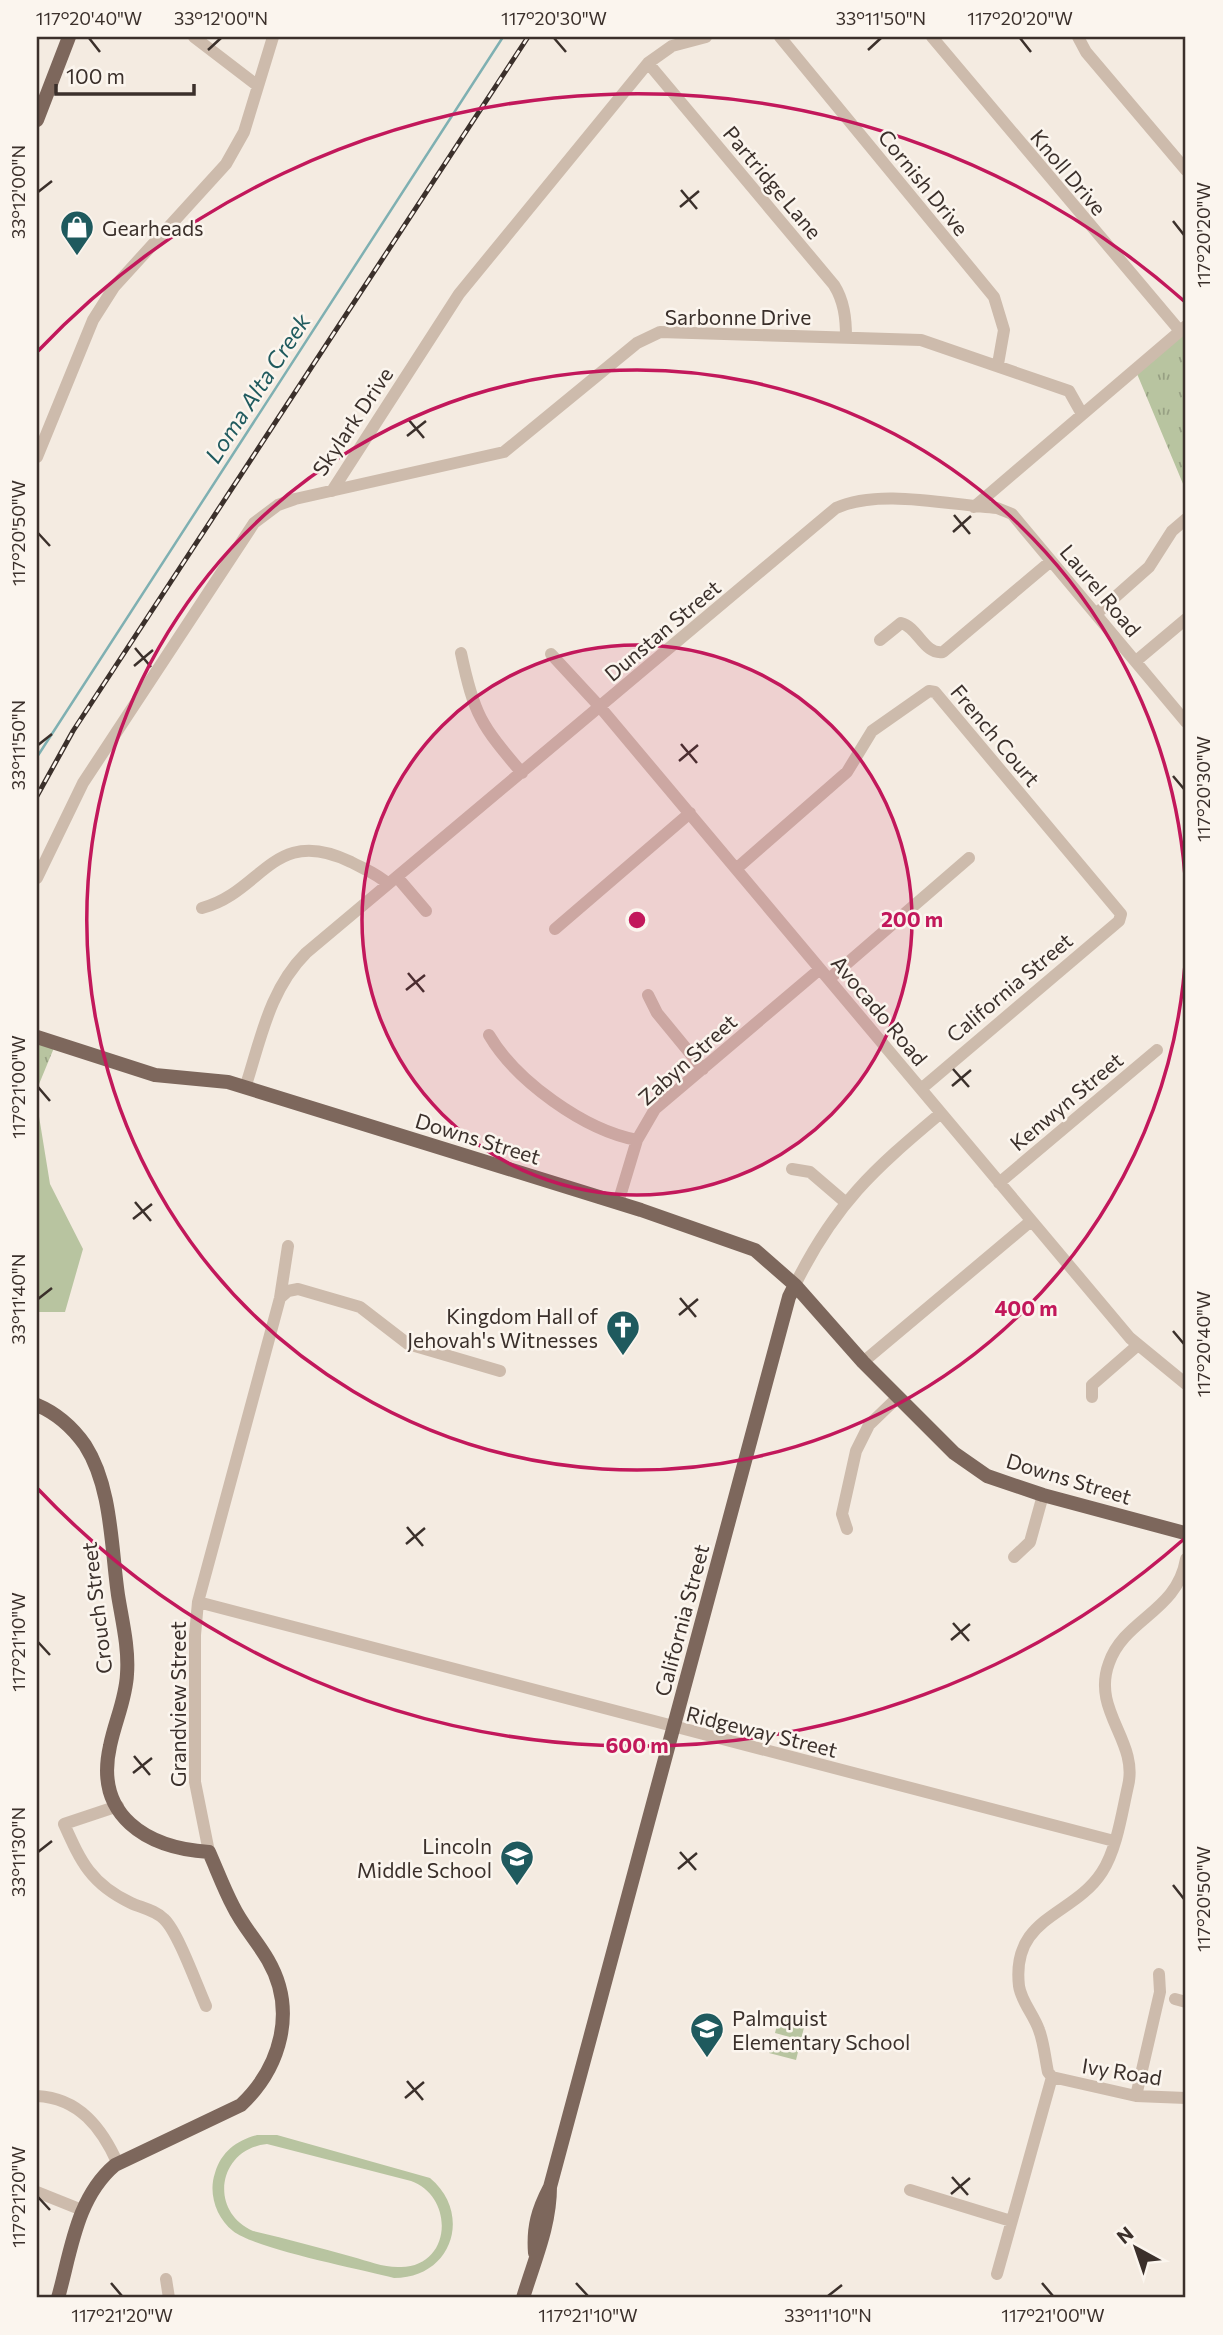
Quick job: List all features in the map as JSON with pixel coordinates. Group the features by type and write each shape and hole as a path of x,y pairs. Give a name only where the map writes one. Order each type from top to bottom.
{"main road":[{"path":"37,120 69,37"},
{"name":"Downs Street","path":"37,1037 146,1073 228,1082 618,1203 755,1250 795,1285 897,1398 954,1453 987,1476 1043,1495 1184,1533"},
{"name":"California Street","path":"523,2298 535,2253 545,2231 550,2211 550,2187 672,1728 789,1297 795,1285"},
{"name":"Crouch Street","path":"37,1405 51,1411 85,1445 102,1488 128,1673 121,1710 109,1747 108,1783 123,1815 150,1840 186,1851 209,1852"},
{"name":"Grandview Street","path":"58,2298 82,2210 105,2174 118,2164 241,2105 254,2093 278,2050 284,2011 276,1978 268,1959 233,1906 209,1852"}],"street":[{"path":"194,37 258,86"},
{"path":"37,457 93,320 132,264 226,164 244,132 273,37"},
{"name":"Skylark Drive","path":"37,878 83,783 254,523 278,505 332,491 459,294 648,63 672,46 706,37"},
{"name":"Cornish Drive","path":"780,37 994,297 1004,330 998,364"},
{"name":"Knoll Drive","path":"932,37 1183,328"},
{"path":"1078,37 1086,52 1186,170"},
{"name":"Partridge Lane","path":"648,63 834,285 846,321 846,337"},
{"path":"974,507 1183,328"},
{"name":"Sarbonne Drive","path":"332,491 504,452 637,343 660,332 921,340 998,364 1069,391 1082,414"},
{"name":"Dunstan Street","path":"245,1088 284,976 306,953 836,508 851,501 878,499 974,507"},
{"name":"Laurel Road","path":"974,507 997,508 1012,514 1186,722"},
{"path":"1096,614 1149,568 1172,531 1186,519"},
{"path":"880,640 901,623 908,624 930,649 943,652 1051,561"},
{"path":"1136,661 1186,619"},
{"path":"461,653 471,700 481,723 522,773"},
{"name":"Avocado Road","path":"551,653 690,813 1138,1345 1186,1384"},
{"name":"French Court","path":"736,869 847,772 872,731 929,691 935,692 1121,914"},
{"path":"555,929 690,813"},
{"path":"202,908 222,903 272,861 296,852 315,850 336,855 392,881 426,911"},
{"name":"Zabyn Street","path":"618,1203 637,1140 655,1109 969,858"},
{"name":"California Street","path":"921,1089 1119,921 1121,914"},
{"path":"648,995 657,1013 703,1069"},
{"path":"489,1035 502,1057 579,1120 613,1135 637,1140"},
{"name":"Kenwyn Street","path":"999,1182 1157,1050"},
{"name":"California Street","path":"795,1285 831,1221 845,1202 874,1170 941,1114"},
{"path":"792,1169 810,1172 845,1202"},
{"path":"863,1362 1031,1221"},
{"name":"Grandview Street","path":"209,1852 195,1782 195,1635 198,1602 280,1298 288,1246"},
{"path":"280,1298 288,1291 298,1289 360,1307 408,1344 500,1371"},
{"path":"1092,1396 1092,1385 1138,1345"},
{"path":"847,1529 842,1514 856,1451 869,1425 897,1398"},
{"path":"1014,1557 1030,1542 1043,1495"},
{"path":"996,2274 1052,2077 1048,2071 1040,2030 1019,1989 1021,1954 1028,1936 1041,1922 1091,1886 1103,1871 1114,1841 1129,1782 1128,1753 1111,1721 1105,1697 1105,1676 1119,1643 1132,1628 1167,1601 1179,1583 1186,1559"},
{"name":"Ridgeway Street","path":"198,1602 672,1728 1114,1841"},
{"path":"118,1806 64,1824 85,1869 92,1876 113,1893 152,1910 169,1925 206,2006"},
{"path":"1136,2096 1160,1992 1160,1974"},
{"name":"Ivy Road","path":"1052,2077 1136,2096 1186,2098"},
{"path":"37,2096 70,2103 94,2122 118,2164"},
{"path":"910,2190 1011,2221"},
{"path":"37,2192 82,2210"},
{"path":"166,2279 169,2298"}],"green space":[{"path":"1186,325 1186,491 1135,369"},
{"path":"37,1036 56,1043 37,1089"},
{"path":"37,1104 50,1184 83,1249 65,1312 37,1312"},
{"path":"779,2017 805,2023 801,2040 775,2033"},
{"path":"774,2037 800,2044 796,2060 769,2053"},
{"path":"277,2135 430,2178 443,2193 451,2209 453,2225 450,2242 442,2256 430,2267 414,2275 394,2278 263,2245 233,2231 222,2219 215,2205 213,2181 226,2153 250,2137","holes":["267,2144 411,2181 425,2189 435,2201 441,2215 442,2230 438,2244 430,2255 418,2264 401,2267 377,2264 253,2231 239,2222 229,2210 225,2196 229,2168 250,2148"]}],"waterway":[{"name":"Loma Alta Creek","path":"37,757 503,37"}],"railway":[{"path":"37,796 73,731 528,37"}],"place":[{"name":"Gearheads","path":"77,257"},
{"name":"Kingdom Hall of Jehovah's Witnesses","path":"623,1357"},
{"name":"Lincoln Middle School","path":"517,1887"},
{"name":"Palmquist Elementary School","path":"707,2059"}]}
